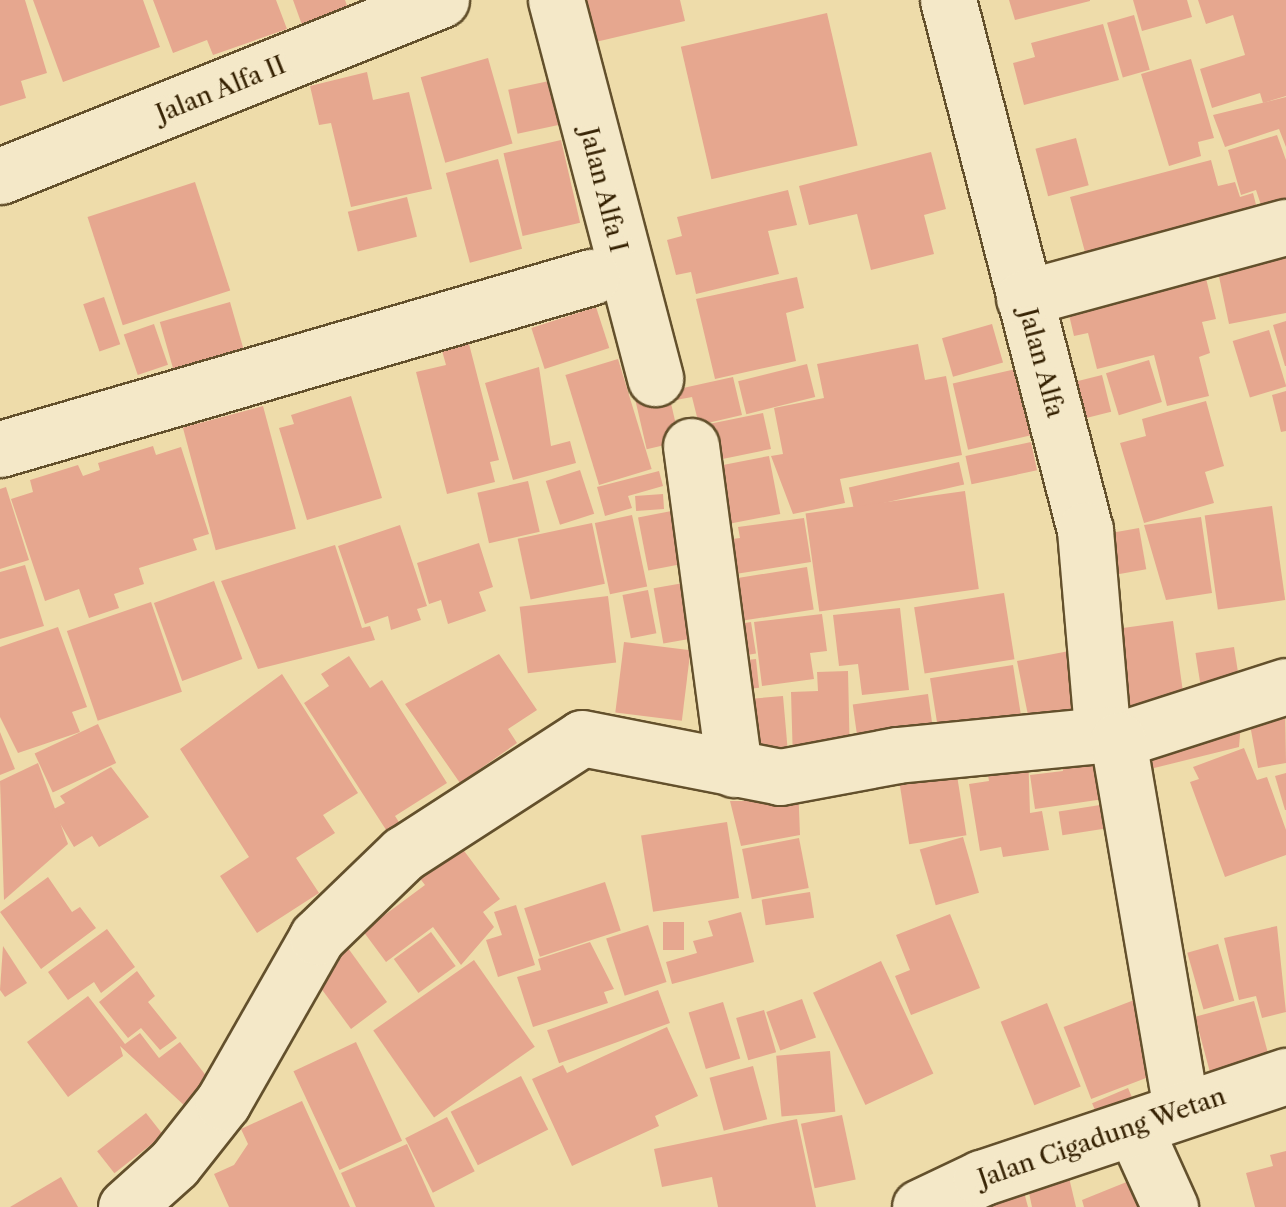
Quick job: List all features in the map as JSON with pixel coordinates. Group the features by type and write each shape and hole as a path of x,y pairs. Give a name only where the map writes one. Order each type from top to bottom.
{"street":[{"name":"Jalan Alfa II","path":"0,176 441,0"},
{"name":"Jalan Alfa I","path":"556,0 655,378"},
{"name":"Jalan Alfa","path":"948,0 1085,530 1170,1207"},
{"path":"1024,298 1286,227"},
{"path":"0,449 591,278"},
{"path":"691,446 734,769"},
{"path":"126,1207 223,1102 305,950 403,854 582,738 780,777 1110,735 1286,686"},
{"name":"Jalan Cigadung Wetan","path":"920,1207 981,1178 1286,1076"}],"building":[{"path":"0,0 25,0 47,73 21,81 26,98 0,106"},
{"path":"33,0 143,0 160,47 63,82"},
{"path":"153,0 276,0 287,29 213,55 207,40 173,53"},
{"path":"293,0 345,0 352,20 306,36"},
{"path":"576,0 680,0 685,21 587,44"},
{"path":"1009,0 1090,0 1090,1 1015,20"},
{"path":"1133,0 1187,0 1192,17 1142,31"},
{"path":"1198,0 1286,0 1286,96 1263,103 1260,93 1212,108 1200,69 1245,55 1233,15 1206,24"},
{"path":"827,13 858,146 711,179 681,47"},
{"path":"1134,15 1150,70 1123,78 1107,23"},
{"path":"1103,24 1119,80 1024,105 1013,63 1035,57 1031,43"},
{"path":"488,58 513,144 445,163 421,77"},
{"path":"1191,59 1214,138 1198,142 1201,156 1169,166 1141,74"},
{"path":"367,72 373,100 409,92 432,189 351,207 331,123 319,125 310,86"},
{"path":"563,78 572,122 518,134 508,90"},
{"path":"1286,97 1286,147 1279,129 1225,147 1213,115"},
{"path":"1277,135 1286,160 1286,221 1268,226 1256,190 1241,195 1228,150"},
{"path":"1076,138 1089,185 1048,196 1035,149"},
{"path":"561,140 580,223 523,236 504,153"},
{"path":"931,152 946,209 924,215 934,254 871,270 857,214 809,225 799,186"},
{"path":"498,159 522,249 470,263 446,173"},
{"path":"1211,160 1218,186 1235,182 1240,197 1253,193 1262,228 1091,274 1070,197"},
{"path":"195,182 230,290 123,325 88,217"},
{"path":"788,190 797,225 768,231 779,274 696,294 691,272 676,275 667,240 682,236 677,217"},
{"path":"407,197 417,237 358,252 348,212"},
{"path":"1286,234 1286,313 1229,324 1213,248"},
{"path":"1201,258 1216,319 1202,322 1210,353 1199,357 1209,396 1167,406 1154,355 1097,369 1088,333 1074,336 1066,302"},
{"path":"797,277 804,308 786,313 796,361 715,379 696,299"},
{"path":"104,297 120,344 99,351 83,304"},
{"path":"230,302 244,351 174,371 160,322"},
{"path":"596,307 609,348 545,369 531,328"},
{"path":"1286,321 1286,366 1285,366 1273,325"},
{"path":"154,324 168,365 138,375 124,334"},
{"path":"992,324 1003,362 953,377 942,338"},
{"path":"1269,330 1286,386 1250,398 1233,341"},
{"path":"468,340 499,460 490,462 495,482 447,494 416,372 446,365 441,347"},
{"path":"918,344 925,380 946,376 962,455 840,479 845,503 793,514 771,456 783,454 774,408 824,398 817,364"},
{"path":"618,359 652,469 599,485 565,375"},
{"path":"1149,360 1162,402 1119,415 1106,373"},
{"path":"807,364 815,397 746,414 738,381"},
{"path":"539,367 551,446 570,441 576,463 513,480 485,383"},
{"path":"1020,368 1035,434 968,450 953,384"},
{"path":"1102,375 1111,412 1076,421 1067,384"},
{"path":"733,377 742,415 699,425 692,397 676,400 674,390"},
{"path":"667,386 680,442 647,449 634,394"},
{"path":"1286,391 1286,431 1281,432 1272,395"},
{"path":"351,396 382,498 307,520 279,428 294,424 291,415"},
{"path":"1206,401 1224,466 1205,472 1214,503 1144,523 1120,443 1146,436 1142,419"},
{"path":"263,406 296,529 216,550 183,427"},
{"path":"763,413 771,449 698,464 704,425"},
{"path":"1031,442 1037,470 971,484 965,456"},
{"path":"153,446 156,455 181,447 209,534 193,539 197,550 139,568 144,584 114,594 119,608 89,618 79,589 45,601 11,499 33,492 30,480 78,465 83,476 100,470 98,463"},
{"path":"769,456 780,514 709,528 697,470"},
{"path":"959,462 964,484 854,510 849,487"},
{"path":"580,470 594,514 560,525 546,481"},
{"path":"659,471 663,486 628,496 632,508 605,516 597,487"},
{"path":"528,481 540,532 489,543 477,493"},
{"path":"6,487 29,560 0,569 0,489"},
{"path":"965,491 979,589 819,611 806,513"},
{"path":"663,494 664,509 636,511 635,496"},
{"path":"1272,506 1285,600 1218,610 1205,515"},
{"path":"692,507 702,560 648,571 638,517"},
{"path":"632,515 647,586 610,594 595,523"},
{"path":"1201,517 1212,593 1166,600 1144,525"},
{"path":"804,518 811,562 729,575 724,540 740,538 738,527"},
{"path":"592,523 605,584 531,599 518,539"},
{"path":"400,525 427,606 417,609 421,620 391,630 388,616 365,624 338,546"},
{"path":"1139,528 1146,569 1104,577 1097,535"},
{"path":"479,543 493,587 479,592 486,611 448,624 441,600 429,604 417,563"},
{"path":"335,545 362,628 370,626 375,640 258,669 221,581"},
{"path":"25,565 44,626 0,639 0,572"},
{"path":"807,567 814,609 723,624 716,581"},
{"path":"214,581 242,659 182,681 154,603"},
{"path":"695,581 705,636 663,643 654,588"},
{"path":"648,590 656,633 631,638 622,595"},
{"path":"1004,593 1014,659 925,673 914,607"},
{"path":"608,596 616,663 528,673 520,607"},
{"path":"151,602 182,692 98,721 67,631"},
{"path":"900,608 909,690 862,695 858,664 839,666 833,615"},
{"path":"822,614 827,651 810,653 814,679 762,686 754,622"},
{"path":"1173,621 1186,712 1113,722 1100,631"},
{"path":"751,622 756,654 727,658 722,627"},
{"path":"58,627 87,707 72,712 80,732 18,753 0,717 0,647"},
{"path":"624,642 691,650 682,721 615,712"},
{"path":"1090,647 1092,712 1030,725 1017,661"},
{"path":"1234,647 1239,680 1201,686 1195,653"},
{"path":"499,654 537,710 508,729 517,743 460,783 405,704"},
{"path":"349,656 370,688 382,680 447,783 395,816 404,830 392,839 304,703 329,686 321,674"},
{"path":"756,659 759,688 727,691 724,662"},
{"path":"1013,665 1022,719 939,732 930,678"},
{"path":"848,671 850,761 793,762 791,692 818,691 817,672"},
{"path":"282,674 358,793 323,815 335,833 296,858 319,893 257,933 220,876 249,857 180,749"},
{"path":"928,694 934,739 859,749 853,705"},
{"path":"783,696 789,761 748,764 742,700"},
{"path":"1242,711 1239,747 1142,771 1135,739"},
{"path":"1285,712 1286,763 1258,768 1248,714"},
{"path":"98,724 116,763 53,793 35,754"},
{"path":"0,732 15,769 0,775"},
{"path":"1102,737 1111,798 1035,809 1030,775 1063,771 1058,743"},
{"path":"1244,748 1257,780 1267,777 1286,830 1286,855 1225,877 1190,782 1199,779 1193,767"},
{"path":"1028,750 1030,813 1042,811 1049,850 1003,857 1001,847 980,851 969,784 989,781 985,757"},
{"path":"38,763 68,844 4,900 0,781"},
{"path":"111,767 149,817 99,847 92,836 74,847 52,810 65,803 60,796"},
{"path":"956,769 966,835 909,844 899,778"},
{"path":"1286,773 1286,810 1285,810 1275,776"},
{"path":"744,782 798,783 800,835 741,846 730,801 744,801"},
{"path":"1113,803 1117,827 1062,835 1059,812"},
{"path":"727,822 739,898 653,912 641,836"},
{"path":"453,836 500,899 483,912 494,927 461,965 433,927 386,962 363,931 425,885 411,867"},
{"path":"963,837 979,893 936,905 920,849"},
{"path":"799,838 809,888 752,899 742,849"},
{"path":"48,877 72,912 80,907 96,928 41,969 0,912"},
{"path":"605,882 621,931 540,957 524,908"},
{"path":"810,892 814,918 766,925 762,900"},
{"path":"516,905 535,965 498,977 486,940 502,935 494,912"},
{"path":"741,912 754,962 672,984 666,962 697,953 693,941 713,936 708,921"},
{"path":"950,914 980,988 911,1015 895,976 910,970 896,935"},
{"path":"663,922 684,922 684,950 663,950"},
{"path":"648,925 667,982 625,996 606,939"},
{"path":"1277,926 1286,1012 1262,1018 1256,996 1239,1000 1224,938"},
{"path":"107,929 135,967 101,993 94,982 68,1000 48,972"},
{"path":"431,932 456,966 418,993 394,959"},
{"path":"340,937 387,1002 351,1029 309,972"},
{"path":"590,942 614,989 604,992 608,1003 533,1027 517,977 541,970 538,959"},
{"path":"1218,944 1234,1001 1204,1010 1187,953"},
{"path":"3,946 27,983 5,997 0,990"},
{"path":"474,960 535,1047 434,1117 373,1031"},
{"path":"881,961 933,1073 865,1105 813,993"},
{"path":"137,971 155,996 148,1002 177,1038 160,1050 141,1028 128,1038 99,1002"},
{"path":"658,990 670,1023 559,1063 547,1030"},
{"path":"88,996 125,1044 140,1033 159,1058 180,1042 214,1086 186,1107 120,1046 123,1056 68,1097 27,1042"},
{"path":"1142,997 1170,1069 1091,1099 1064,1027"},
{"path":"802,999 816,1038 780,1051 766,1012"},
{"path":"1254,1001 1272,1070 1213,1085 1195,1017"},
{"path":"723,1002 740,1058 706,1069 689,1013"},
{"path":"1047,1003 1081,1086 1034,1105 1001,1022"},
{"path":"764,1010 776,1052 748,1060 736,1018"},
{"path":"667,1027 698,1096 655,1116 659,1126 572,1166 532,1079 563,1065 567,1073"},
{"path":"356,1042 402,1141 340,1170 293,1071"},
{"path":"830,1051 835,1112 782,1116 776,1056"},
{"path":"753,1066 767,1119 724,1131 710,1078"},
{"path":"521,1076 548,1129 478,1165 451,1112"},
{"path":"1128,1088 1136,1107 1100,1123 1092,1103"},
{"path":"302,1101 350,1207 229,1207 214,1174 234,1165 248,1144 241,1129"},
{"path":"146,1113 163,1135 114,1173 97,1151"},
{"path":"842,1115 856,1180 815,1188 801,1124"},
{"path":"447,1117 475,1171 433,1193 405,1138"},
{"path":"797,1119 816,1207 718,1207 712,1177 662,1187 654,1149"},
{"path":"407,1144 435,1207 356,1207 341,1173"},
{"path":"1286,1151 1286,1207 1255,1207 1246,1173 1273,1166 1270,1155"},
{"path":"1066,1165 1076,1207 1032,1207 1025,1174"},
{"path":"61,1177 78,1207 10,1207"},
{"path":"1021,1181 1028,1207 962,1207"},
{"path":"1129,1181 1140,1207 1084,1207 1082,1200"}]}
